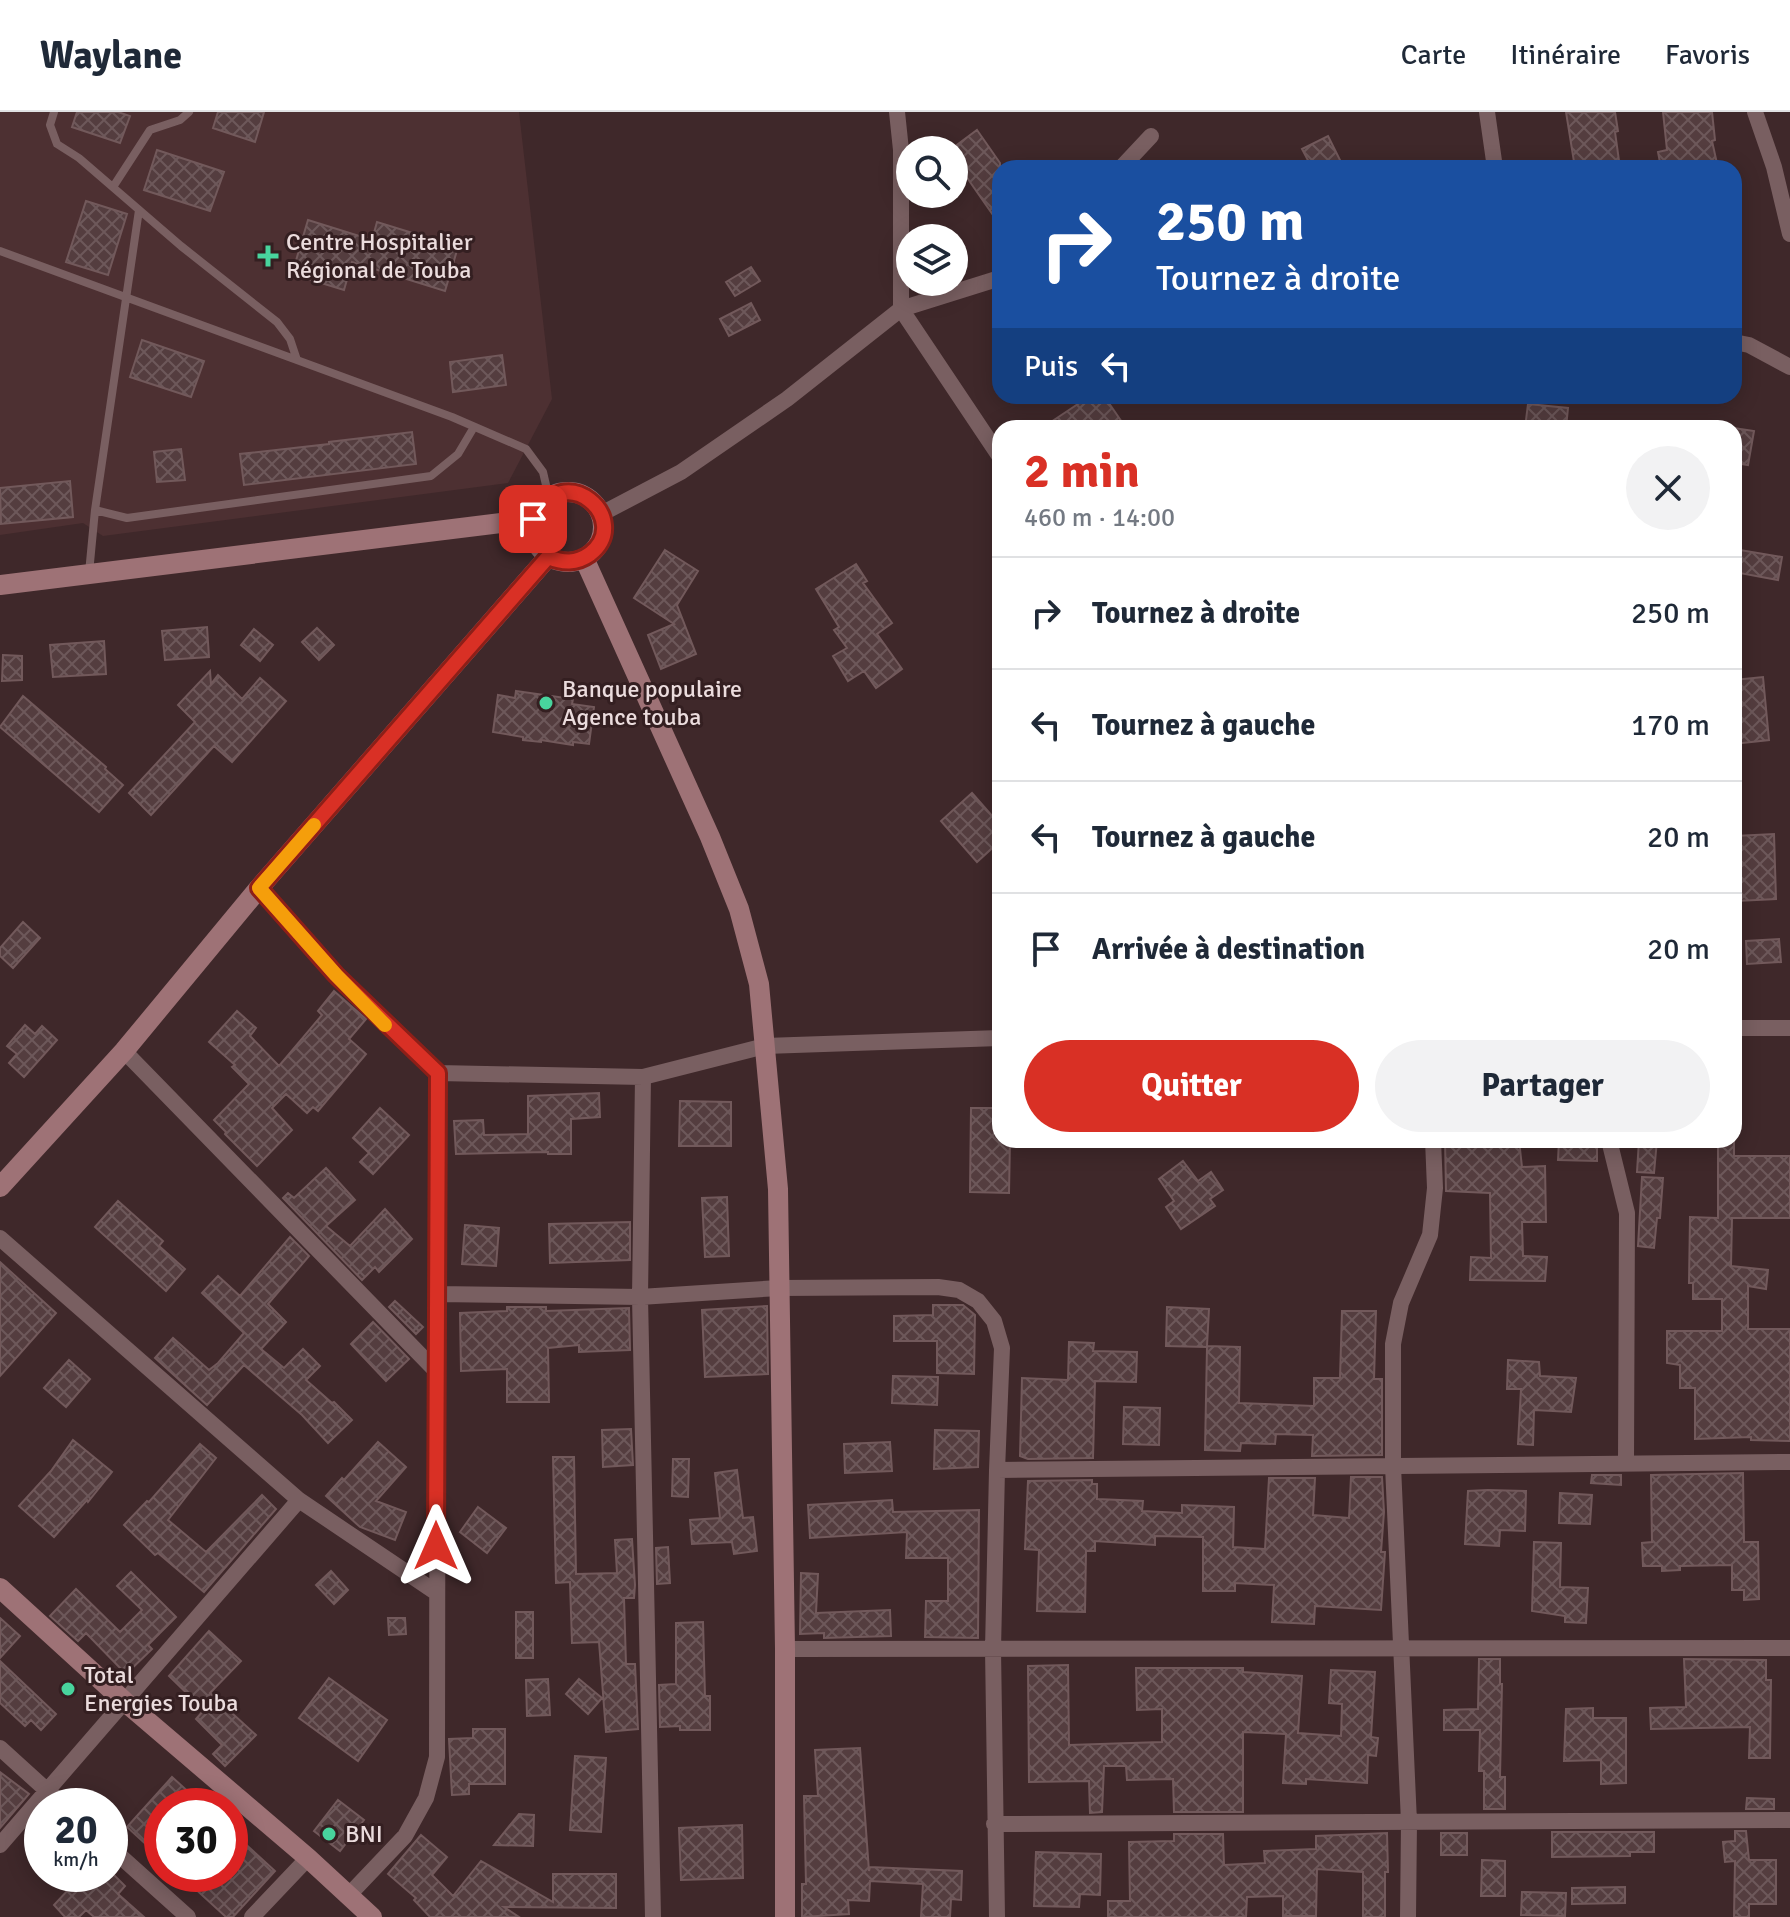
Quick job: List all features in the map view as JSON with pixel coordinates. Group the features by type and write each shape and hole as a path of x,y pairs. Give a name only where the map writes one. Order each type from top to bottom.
{"main road":[{"path":"560,493 585,495 595,503 601,514 604,527 601,539 595,550 575,562 561,562 548,557 535,540 533,519 539,507 560,493"},
{"path":"0,585 533,519"},
{"path":"0,1187 124,1051 259,888 548,557"},
{"path":"584,558 710,837 739,909 759,984 778,1189 785,1649 785,1917"},
{"path":"0,1588 124,1701 308,1858 372,1917"}],"street":[{"path":"897,112 901,150 901,309 992,445"},
{"path":"1487,112 1494,160"},
{"path":"1755,112 1774,167 1790,234"},
{"path":"1128,160 1151,136"},
{"path":"601,514 681,472 787,399 901,309 992,281"},
{"path":"1742,344 1790,367"},
{"path":"259,888 336,975 438,1073 643,1077 765,1046 992,1038"},
{"path":"1742,1028 1790,1028"},
{"path":"124,1051 438,1373"},
{"path":"348,1896 405,1836 426,1798 437,1757 438,1073"},
{"path":"643,1077 640,1297 653,1917"},
{"path":"1408,1917 1409,1822 1393,1466 1393,1344 1401,1303 1430,1235 1435,1188 1433,1148"},
{"path":"1611,1148 1627,1213 1626,1463"},
{"path":"0,1238 299,1500 437,1593"},
{"path":"438,1294 640,1297 779,1288 938,1287 959,1290 978,1301 994,1321 1002,1348 993,1649 997,1917"},
{"path":"997,1470 1790,1462"},
{"path":"48,1788 299,1500"},
{"path":"785,1649 1790,1648"},
{"path":"0,1748 44,1788"},
{"path":"0,1845 24,1816"},
{"path":"994,1824 1790,1820"},
{"path":"252,1917 308,1858"},
{"path":"128,1863 188,1917"}],"lane":[{"path":"54,112 50,125 57,144 79,158 277,322 290,339 297,360"},
{"path":"113,187 150,130 180,120 189,112"},
{"path":"89,573 95,510 139,210"},
{"path":"0,251 297,360 526,449 543,472 549,498"},
{"path":"95,510 127,518 431,476 458,454 474,427"}],"shaded area":[{"name":"Centre Hospitalier Régional de Touba","path":"0,112 519,112 552,399 508,483 103,536 83,523 0,535"}],"building":[{"path":"77,112 118,112 130,116 120,143 72,127"},
{"path":"218,112 264,112 255,142 213,128"},
{"path":"1566,112 1615,112 1619,160 1574,160"},
{"path":"1663,112 1712,112 1715,140 1712,141 1716,160 1660,160 1658,152 1667,150"},
{"path":"977,130 998,160 992,160 992,214 968,179 968,137"},
{"path":"1328,136 1340,160 1308,160 1302,149"},
{"path":"157,150 224,172 210,211 144,190"},
{"path":"86,201 127,214 108,275 66,262"},
{"path":"308,220 372,240 377,222 458,247 445,291 352,262 344,290 292,274"},
{"path":"751,267 760,281 735,296 726,282"},
{"path":"751,303 760,320 729,336 720,319"},
{"path":"142,340 204,361 191,397 130,377"},
{"path":"502,355 506,385 453,392 450,362"},
{"path":"1078,404 1110,404 1120,420 1054,420"},
{"path":"1528,404 1568,408 1567,420 1526,420"},
{"path":"1742,429 1754,431 1748,465 1742,464"},
{"path":"412,432 416,464 244,485 240,454"},
{"path":"181,449 185,480 157,482 154,452"},
{"path":"70,481 73,517 1,524 0,488"},
{"path":"665,550 698,571 677,605 696,654 661,669 648,635 674,624 634,598"},
{"path":"1742,550 1782,557 1778,580 1742,573"},
{"path":"856,564 867,581 863,583 892,623 877,634 902,669 876,688 864,671 848,681 833,656 847,648 834,630 839,627 816,589"},
{"path":"207,627 209,657 165,660 162,631"},
{"path":"317,628 334,645 319,660 302,642"},
{"path":"254,629 273,645 260,661 241,645"},
{"path":"104,641 106,674 53,677 50,645"},
{"path":"3,655 22,656 22,680 2,681"},
{"path":"210,671 211,684 218,675 242,699 260,678 286,701 232,762 214,746 151,815 129,793 195,722 178,705"},
{"path":"1763,677 1769,740 1742,743 1742,679"},
{"path":"516,691 573,699 572,704 594,707 589,744 523,740 523,737 493,732 498,695 515,698"},
{"path":"23,696 123,785 99,812 0,727"},
{"path":"972,793 992,816 992,848 977,862 941,821"},
{"path":"1774,834 1776,899 1742,901 1742,836"},
{"path":"23,922 40,938 13,968 0,956 0,948"},
{"path":"1779,939 1781,962 1747,964 1746,941"},
{"path":"334,991 366,1019 349,1039 366,1054 318,1111 313,1107 307,1113 286,1094 272,1108 292,1130 257,1166 214,1120 249,1084 232,1067 235,1065 209,1042 237,1011 256,1028 250,1036 279,1066 322,1015 318,1011"},
{"path":"25,1025 35,1034 42,1026 57,1040 24,1077 9,1063 17,1054 7,1046"},
{"path":"599,1093 600,1117 571,1119 571,1154 456,1154 454,1121 483,1120 484,1135 528,1134 528,1096"},
{"path":"680,1101 731,1102 731,1146 679,1146"},
{"path":"380,1108 409,1135 373,1174 360,1162 369,1153 353,1138"},
{"path":"971,1108 992,1108 992,1148 1010,1148 1009,1193 970,1192"},
{"path":"1445,1148 1520,1148 1522,1167 1545,1166 1546,1222 1522,1222 1523,1256 1547,1257 1545,1281 1470,1280 1471,1257 1491,1258 1490,1193 1446,1191"},
{"path":"1559,1148 1597,1148 1597,1161 1558,1160"},
{"path":"1638,1148 1656,1148 1654,1173 1637,1172"},
{"path":"1718,1148 1734,1148 1734,1156 1790,1156 1790,1218 1732,1218 1731,1266 1768,1270 1766,1289 1748,1286 1748,1329 1790,1329 1790,1441 1751,1440 1751,1437 1695,1439 1695,1388 1680,1388 1680,1365 1667,1363 1667,1331 1722,1331 1722,1299 1693,1299 1693,1283 1689,1283 1690,1217 1718,1218"},
{"path":"1183,1161 1198,1181 1211,1172 1223,1190 1210,1199 1215,1206 1181,1229 1166,1207 1174,1201 1159,1179"},
{"path":"326,1168 355,1200 326,1226 350,1246 385,1209 412,1239 379,1272 375,1267 362,1280 283,1198 288,1193 294,1198"},
{"path":"1642,1177 1663,1178 1654,1248 1638,1246"},
{"path":"727,1197 729,1256 705,1257 702,1198"},
{"path":"118,1201 163,1241 159,1246 185,1269 166,1291 95,1227"},
{"path":"630,1222 630,1260 550,1263 549,1224"},
{"path":"465,1225 499,1228 496,1266 462,1264"},
{"path":"290,1237 309,1256 268,1304 286,1322 261,1349 284,1368 303,1349 320,1366 306,1380 352,1420 328,1443 302,1415 244,1365 207,1405 155,1358 173,1338 209,1370 218,1363 244,1333 202,1293 218,1276 240,1296"},
{"path":"0,1262 56,1313 0,1376"},
{"path":"395,1301 423,1327 416,1334 389,1307"},
{"path":"933,1305 963,1305 975,1315 974,1374 937,1373 937,1341 894,1341 894,1316 933,1315"},
{"path":"767,1306 768,1374 705,1377 702,1310"},
{"path":"507,1307 546,1307 546,1311 629,1308 630,1350 579,1352 579,1345 548,1348 549,1402 507,1402 507,1369 461,1371 460,1313 507,1311"},
{"path":"1167,1307 1209,1309 1207,1346 1240,1347 1239,1403 1314,1406 1314,1378 1340,1378 1342,1311 1376,1311 1374,1379 1382,1379 1382,1455 1312,1456 1313,1435 1276,1434 1275,1444 1241,1443 1240,1451 1205,1450 1207,1347 1166,1346"},
{"path":"373,1322 409,1359 386,1381 351,1344"},
{"path":"1069,1342 1094,1343 1093,1351 1137,1352 1136,1382 1095,1381 1093,1458 1028,1459 1020,1456 1022,1378 1068,1380"},
{"path":"69,1360 90,1379 66,1407 44,1388"},
{"path":"1508,1360 1539,1362 1540,1376 1576,1378 1571,1412 1534,1410 1533,1445 1518,1444 1521,1389 1507,1389"},
{"path":"893,1376 938,1377 937,1405 892,1403"},
{"path":"1124,1407 1160,1408 1159,1445 1123,1444"},
{"path":"631,1429 633,1465 603,1467 602,1430"},
{"path":"935,1430 979,1431 978,1467 934,1469"},
{"path":"73,1440 112,1472 54,1537 19,1506 51,1471"},
{"path":"378,1442 406,1467 376,1501 406,1512 395,1540 360,1527 326,1496"},
{"path":"890,1442 892,1471 845,1473 844,1444"},
{"path":"200,1444 216,1458 168,1520 206,1552 262,1495 276,1509 204,1592 158,1553 155,1555 124,1525 149,1502"},
{"path":"553,1457 574,1457 576,1574 617,1573 615,1540 632,1539 635,1585 634,1598 624,1598 626,1664 635,1664 638,1729 606,1732 599,1642 572,1643 570,1582 556,1583"},
{"path":"673,1459 689,1459 688,1497 672,1496"},
{"path":"737,1470 743,1518 753,1517 757,1551 734,1554 732,1542 692,1544 690,1520 720,1518 715,1473"},
{"path":"1743,1473 1744,1542 1758,1542 1759,1599 1744,1600 1744,1590 1732,1590 1732,1565 1680,1566 1680,1570 1662,1571 1662,1566 1643,1566 1642,1543 1652,1542 1651,1475"},
{"path":"1592,1475 1621,1475 1621,1485 1591,1483"},
{"path":"1351,1477 1382,1477 1384,1512 1381,1552 1385,1552 1381,1610 1315,1606 1314,1624 1272,1622 1274,1585 1235,1583 1235,1591 1203,1591 1203,1537 1155,1536 1155,1545 1095,1541 1095,1551 1086,1551 1085,1612 1037,1611 1039,1550 1025,1549 1028,1481 1092,1480 1092,1484 1097,1484 1097,1499 1143,1501 1142,1511 1182,1513 1182,1505 1234,1507 1233,1547 1265,1549 1269,1478 1315,1478 1313,1515 1349,1518"},
{"path":"1468,1491 1526,1491 1525,1531 1500,1530 1499,1546 1465,1544"},
{"path":"1560,1493 1592,1495 1590,1524 1559,1523"},
{"path":"892,1500 893,1512 979,1510 978,1638 925,1637 926,1601 948,1601 948,1558 906,1558 907,1532 810,1538 808,1505"},
{"path":"478,1507 506,1528 487,1553 460,1532"},
{"path":"1534,1542 1561,1543 1560,1587 1588,1588 1586,1623 1565,1622 1565,1616 1532,1611"},
{"path":"668,1547 670,1583 657,1584 656,1548"},
{"path":"331,1571 348,1590 334,1604 316,1585"},
{"path":"131,1572 176,1617 148,1645 152,1649 126,1674 86,1633 78,1641 50,1616 76,1589 120,1632 142,1610 117,1586"},
{"path":"801,1573 818,1574 816,1613 890,1610 891,1636 824,1638 824,1633 800,1634"},
{"path":"516,1612 533,1612 533,1658 516,1658"},
{"path":"0,1618 20,1636 0,1658"},
{"path":"388,1618 405,1618 406,1634 389,1635"},
{"path":"703,1622 705,1696 710,1696 710,1730 660,1727 659,1685 676,1684 676,1623"},
{"path":"209,1631 241,1661 210,1693 256,1735 225,1766 213,1754 222,1745 196,1719 204,1710 169,1676"},
{"path":"1479,1659 1500,1659 1500,1777 1505,1777 1505,1809 1484,1809 1484,1771 1479,1771 1480,1730 1444,1730 1444,1710 1478,1709"},
{"path":"1684,1659 1766,1660 1766,1680 1771,1680 1770,1758 1749,1758 1750,1727 1651,1729 1650,1708 1686,1707"},
{"path":"0,1661 56,1714 41,1730 31,1720 25,1726 0,1703"},
{"path":"1068,1665 1069,1745 1162,1742 1162,1709 1137,1710 1136,1668 1243,1668 1243,1672 1302,1676 1298,1733 1341,1736 1342,1704 1329,1703 1331,1670 1375,1672 1371,1737 1378,1738 1376,1756 1368,1755 1367,1783 1306,1779 1306,1784 1283,1783 1286,1734 1243,1732 1243,1812 1174,1812 1173,1779 1127,1780 1126,1766 1104,1766 1102,1812 1090,1813 1089,1781 1029,1782 1028,1666"},
{"path":"329,1678 387,1720 358,1761 299,1718"},
{"path":"548,1679 550,1715 527,1716 526,1680"},
{"path":"579,1679 602,1698 588,1714 566,1694"},
{"path":"1593,1708 1593,1718 1626,1718 1626,1783 1601,1784 1601,1760 1564,1761 1566,1709"},
{"path":"473,1729 505,1729 505,1784 469,1784 469,1794 452,1795 449,1739 473,1738"},
{"path":"860,1748 869,1871 870,1867 962,1871 961,1900 951,1899 950,1917 921,1917 923,1884 870,1881 869,1901 848,1900 849,1914 802,1917 802,1884 806,1884 804,1796 818,1796 815,1750"},
{"path":"575,1756 606,1758 601,1832 570,1830"},
{"path":"0,1772 24,1790 24,1800 0,1828"},
{"path":"172,1777 184,1788 162,1788"},
{"path":"1747,1798 1774,1799 1774,1809 1746,1809"},
{"path":"338,1800 364,1820 340,1851 314,1831"},
{"path":"144,1808 144,1843 128,1826"},
{"path":"519,1814 534,1815 533,1846 494,1845"},
{"path":"742,1825 743,1878 681,1880 679,1828"},
{"path":"1735,1831 1746,1831 1749,1860 1776,1860 1776,1904 1749,1904 1749,1917 1734,1917 1735,1861 1725,1862 1723,1842 1735,1841"},
{"path":"1552,1832 1654,1832 1654,1852 1630,1852 1630,1856 1552,1857"},
{"path":"1387,1833 1385,1917 1363,1917 1363,1872 1317,1869 1316,1916 1283,1916 1283,1896 1247,1897 1246,1917 1108,1917 1108,1901 1130,1901 1129,1842 1174,1841 1174,1834 1223,1834 1224,1865 1265,1863 1264,1851 1316,1849 1316,1836"},
{"path":"1441,1833 1467,1833 1467,1855 1441,1855"},
{"path":"421,1835 447,1857 432,1875 453,1896 481,1861 553,1902 553,1874 616,1874 616,1908 504,1907 519,1917 430,1917 414,1900 416,1898 388,1874"},
{"path":"248,1846 275,1871 233,1917 226,1917 199,1892 248,1892"},
{"path":"1036,1852 1101,1854 1100,1895 1080,1894 1079,1907 1034,1906"},
{"path":"1482,1860 1505,1861 1505,1896 1481,1896"},
{"path":"1625,1887 1625,1903 1572,1904 1572,1888"},
{"path":"66,1892 120,1892 118,1894 144,1917 94,1917 86,1910 79,1917 65,1917 54,1905"},
{"path":"1522,1892 1566,1893 1565,1916 1521,1915"}],"slow traffic":[{"path":"314,825 259,888 385,1025"}],"place":[{"name":"Centre Hospitalier Régional de Touba","path":"268,256"},
{"name":"Banque populaire Agence touba","path":"546,703"},
{"name":"Total Energies Touba","path":"68,1689"},
{"name":"BNI","path":"329,1834"}],"route":[{"path":"436,1546 438,1073 336,975 259,888 548,557 561,562 584,558 595,550 604,527 595,503 585,495 573,492 549,498 539,507 533,519"}]}
